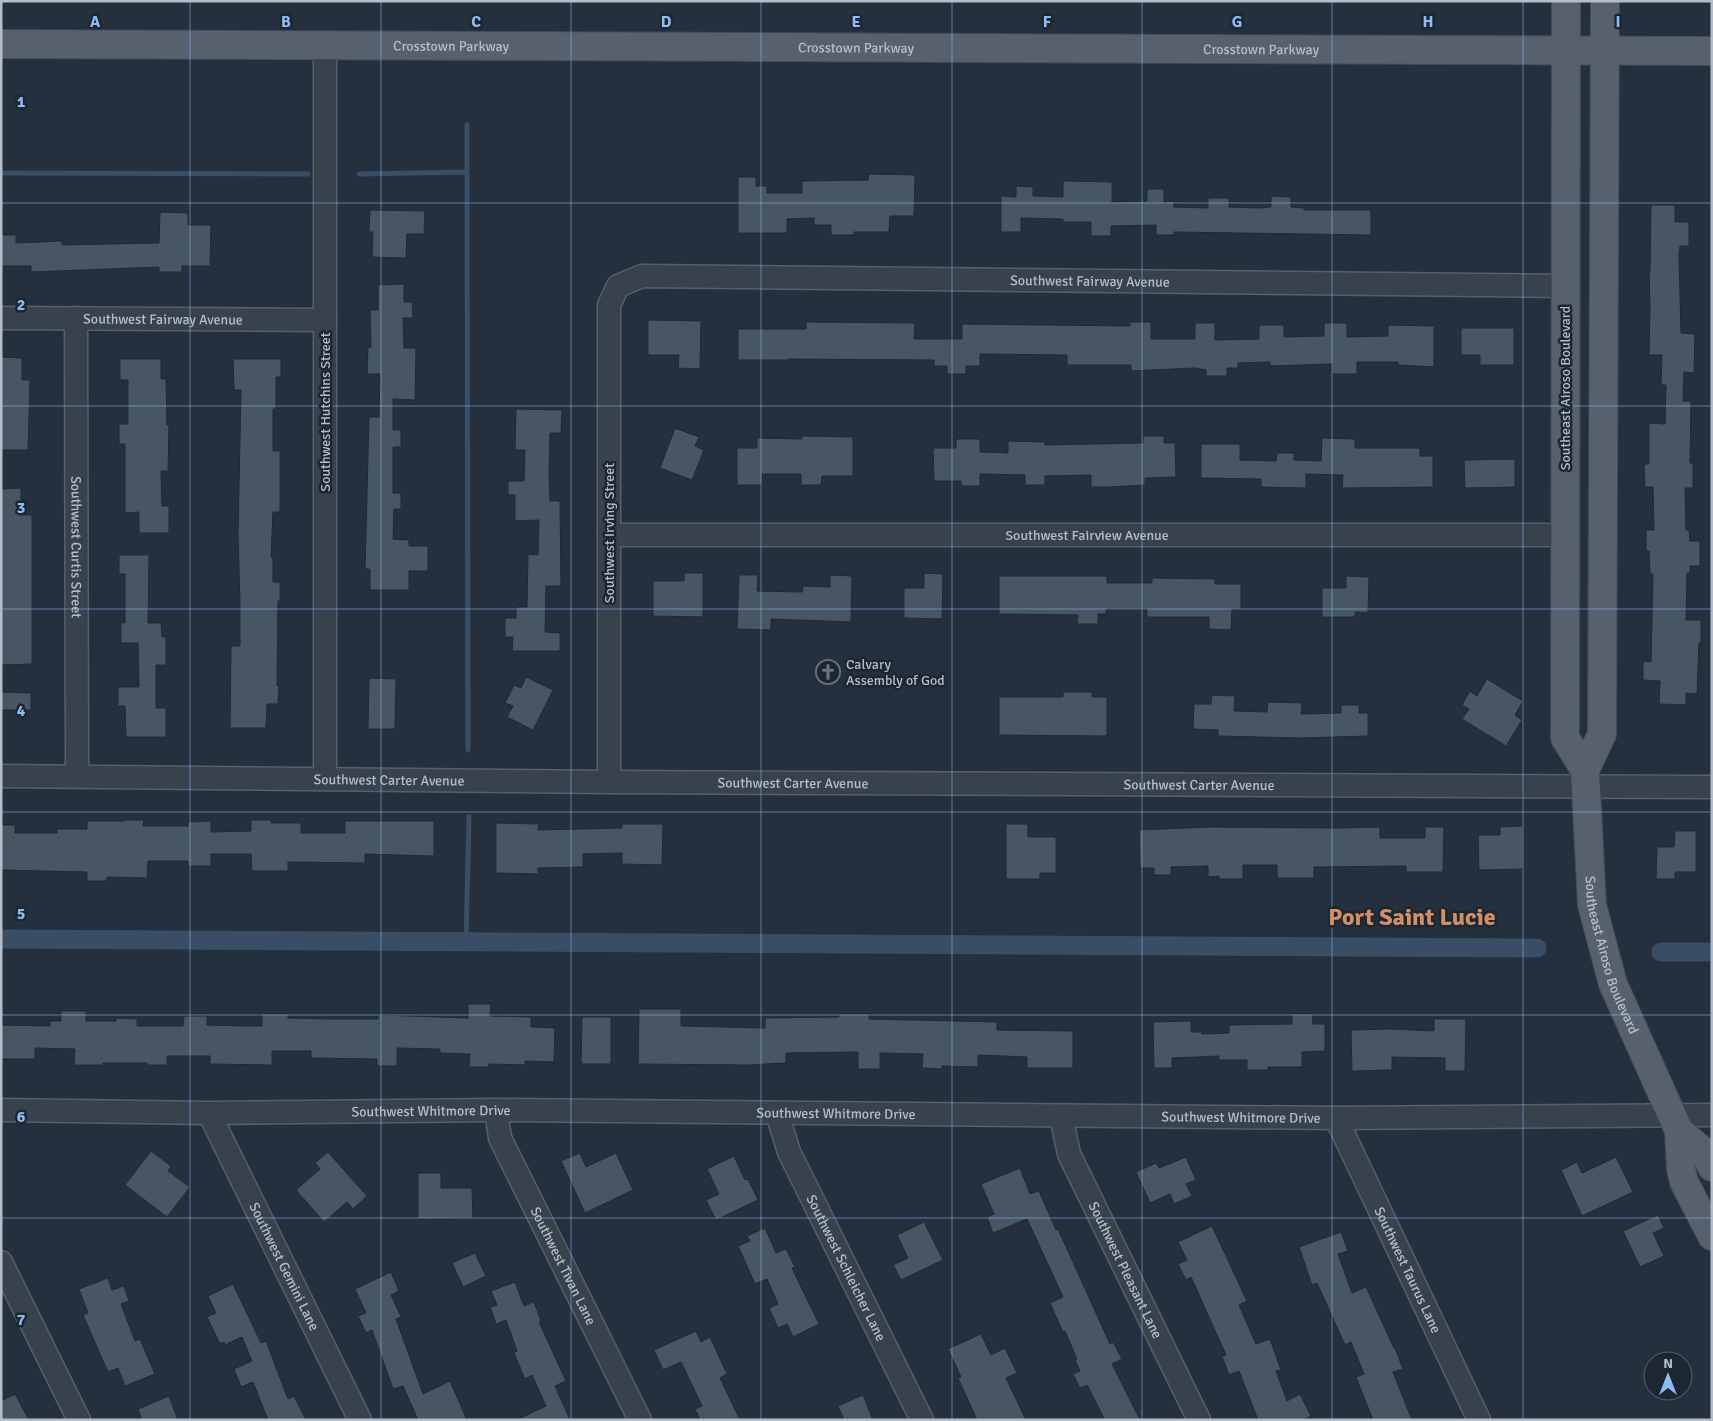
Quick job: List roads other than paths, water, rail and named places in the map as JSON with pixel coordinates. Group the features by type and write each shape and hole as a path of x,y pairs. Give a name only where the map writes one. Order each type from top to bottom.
{"main road":[{"name":"Southeast Airoso Boulevard","path":"1566,1 1565,738 1586,778"},
{"name":"Southeast Airoso Boulevard","path":"1605,1 1602,734 1586,778 1588,854 1592,905 1613,984 1675,1123 1684,1182 1712,1236"},
{"name":"Crosstown Parkway","path":"1,44 1712,51"},
{"name":"Southeast Airoso Boulevard","path":"1675,1123 1704,1152 1712,1167"}],"street":[{"name":"Southwest Hutchins Street","path":"325,45 325,778"},
{"name":"Southwest Fairway Avenue","path":"618,286 642,276 1566,286"},
{"name":"Southwest Irving Street","path":"609,782 609,304 618,286"},
{"name":"Southwest Fairway Avenue","path":"1,318 325,320"},
{"name":"Southwest Curtis Street","path":"76,318 76,776"},
{"name":"Southwest Fairview Avenue","path":"609,535 1565,535"},
{"name":"Southwest Carter Avenue","path":"1,776 609,782 1586,778 1712,787"},
{"name":"Southwest Whitmore Drive","path":"1,1110 209,1113 496,1110 1675,1123 1712,1115"},
{"name":"Southwest Tivan Lane","path":"496,1110 500,1138 640,1420"},
{"name":"Southwest Gemini Lane","path":"209,1113 360,1420"},
{"name":"Southwest Schleicher Lane","path":"777,1113 790,1152 922,1420"},
{"name":"Southwest Pleasant Lane","path":"1061,1116 1069,1154 1199,1420"},
{"name":"Southwest Taurus Lane","path":"1336,1118 1479,1420"},
{"path":"1,1262 79,1420"}],"waterway":[{"path":"467,125 468,750"},
{"path":"359,174 467,172"},
{"path":"1,173 308,174"},
{"path":"466,942 469,817"},
{"path":"1,939 1537,948"},
{"path":"1661,952 1712,952"}],"place":[{"name":"Calvary Assembly of God","path":"828,672"}],"district":[{"name":"Port Saint Lucie","path":"1412,917"}]}
